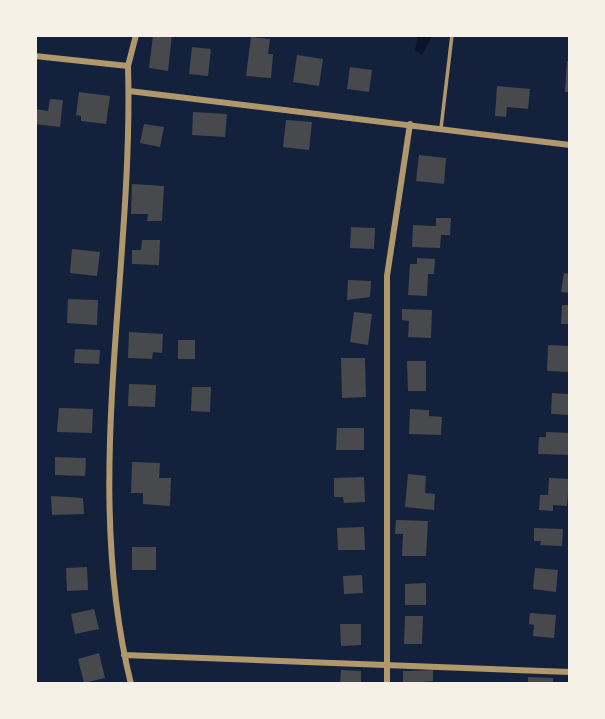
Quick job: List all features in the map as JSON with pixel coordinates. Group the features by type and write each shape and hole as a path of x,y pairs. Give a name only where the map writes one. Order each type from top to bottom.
{"street":[{"path":"131,684 118,634 110,501 128,66 136,35"},
{"path":"35,56 128,66"},
{"path":"129,91 570,145"},
{"path":"387,684 387,276 410,124"},
{"path":"124,655 388,662 570,672"}],"lane":[{"path":"441,128 452,35"}],"water":[{"path":"418,35 433,35 422,55 415,50"}],"building":[{"path":"153,35 172,35 168,71 149,68"},
{"path":"251,37 270,39 268,54 273,54 271,78 246,76"},
{"path":"192,47 211,49 208,76 189,74"},
{"path":"297,55 323,59 319,86 293,82"},
{"path":"567,61 570,61 570,92 565,92"},
{"path":"350,67 372,70 369,92 347,89"},
{"path":"497,86 530,89 528,109 507,107 506,117 495,116"},
{"path":"79,92 110,96 106,124 81,121 81,116 76,115"},
{"path":"50,99 63,100 60,127 35,124 35,109 48,111"},
{"path":"193,112 227,114 225,137 192,135"},
{"path":"286,120 312,122 309,150 283,147"},
{"path":"144,124 164,127 160,147 140,143"},
{"path":"419,155 446,158 444,184 416,181"},
{"path":"132,184 164,186 162,221 147,221 148,214 131,214"},
{"path":"436,218 451,218 450,235 441,235 440,248 412,247 413,225 436,226"},
{"path":"351,227 375,228 374,249 350,248"},
{"path":"142,240 160,240 159,265 132,264 132,250 141,250"},
{"path":"72,249 100,252 97,276 70,273"},
{"path":"417,258 435,259 434,274 428,274 427,296 408,295 410,264 417,264"},
{"path":"564,273 570,274 570,293 561,292"},
{"path":"348,280 371,281 370,297 347,300"},
{"path":"68,299 98,300 97,325 67,323"},
{"path":"562,305 570,305 570,324 561,324"},
{"path":"402,309 432,310 431,338 408,337 409,321 402,320"},
{"path":"354,312 372,314 368,345 350,342"},
{"path":"129,332 163,334 162,353 153,352 152,359 128,358"},
{"path":"178,340 195,340 195,359 178,359"},
{"path":"548,345 570,346 570,372 547,371"},
{"path":"75,349 100,350 99,364 74,363"},
{"path":"341,358 365,358 366,397 342,398"},
{"path":"407,361 426,361 426,391 408,391"},
{"path":"129,384 156,385 155,407 128,406"},
{"path":"192,387 211,387 210,412 191,411"},
{"path":"552,393 570,394 570,415 551,414"},
{"path":"59,408 93,409 92,433 57,432"},
{"path":"410,409 429,410 429,416 442,417 441,435 409,434"},
{"path":"337,428 364,428 364,450 336,450"},
{"path":"546,432 570,433 569,455 538,454 539,437 546,437"},
{"path":"55,457 86,458 85,476 55,475"},
{"path":"132,462 160,463 159,478 171,478 170,506 143,504 143,493 131,493"},
{"path":"408,474 426,476 425,493 435,494 434,510 405,507"},
{"path":"364,477 365,502 344,503 343,497 334,497 334,478"},
{"path":"549,478 569,479 567,506 553,505 553,511 539,510 540,495 548,495"},
{"path":"51,496 83,498 84,514 52,515"},
{"path":"396,520 428,521 426,556 402,556 403,534 395,534"},
{"path":"364,527 365,550 338,550 337,528"},
{"path":"534,528 563,529 562,546 540,545 541,541 534,541"},
{"path":"132,547 156,547 156,570 132,570"},
{"path":"87,567 88,590 67,591 66,568"},
{"path":"535,568 558,570 556,592 533,589"},
{"path":"362,575 363,593 344,594 343,576"},
{"path":"426,583 426,605 405,605 405,584"},
{"path":"94,609 99,629 75,634 71,614"},
{"path":"530,613 556,615 554,638 533,636 534,625 529,624"},
{"path":"405,616 423,616 422,644 404,644"},
{"path":"340,624 361,624 361,645 341,646"},
{"path":"99,653 105,678 84,683 78,659"},
{"path":"341,670 361,671 361,684 340,684"},
{"path":"433,670 433,681 403,684 403,671"},
{"path":"528,677 553,678 553,684 528,684"}]}
